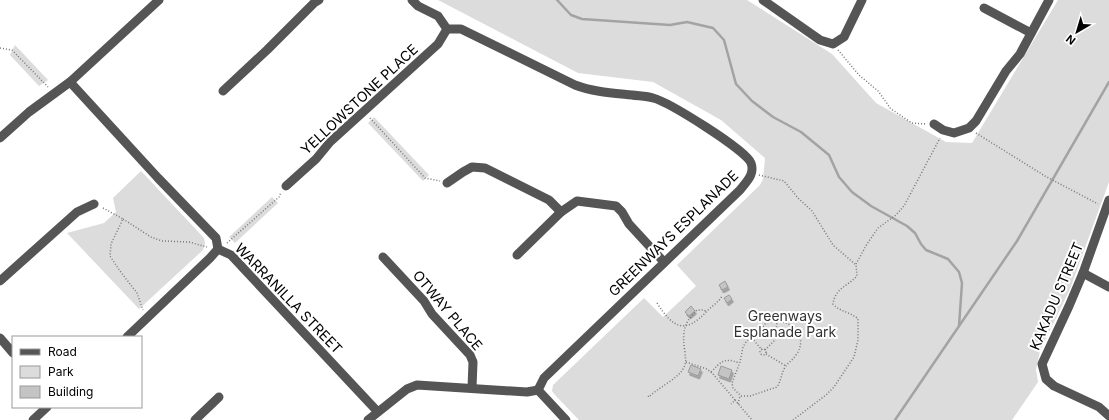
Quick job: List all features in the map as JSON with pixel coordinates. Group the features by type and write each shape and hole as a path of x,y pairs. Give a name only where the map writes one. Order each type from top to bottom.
{"street":[{"path":"0,138 29,112 70,82 159,0"},
{"path":"223,91 314,3 319,0"},
{"path":"412,0 418,6 438,16 447,29"},
{"path":"763,0 820,40 833,44 844,36 862,0"},
{"path":"934,124 943,130 954,133 969,128 976,122 1006,71 1020,54 1049,0"},
{"path":"984,8 1031,33"},
{"name":"YELLOWSTONE PLACE","path":"286,186 316,159 330,142 438,44 447,29"},
{"name":"GREENWAYS ESPLANADE","path":"447,29 461,29 558,78 589,91 652,97 663,101 718,135 744,154 751,162 753,172 740,190 544,378 538,390"},
{"name":"WARRANILLA STREET","path":"70,82 158,178 216,238 218,249 231,255 377,411"},
{"path":"447,183 472,167 485,168 549,200 561,212"},
{"path":"517,255 561,212 577,201 616,206 622,212 629,224 664,262"},
{"path":"0,281 77,212 94,204"},
{"name":"KAKADU STREET","path":"1107,204 1083,273 1042,364 1046,379 1054,386 1099,407 1109,416"},
{"path":"129,336 218,249"},
{"name":"OTWAY PLACE","path":"383,257 424,301 432,314 470,355 473,362 472,388"},
{"path":"1083,273 1109,287"},
{"path":"0,338 12,352"},
{"path":"368,420 377,411 407,389 417,385 527,392 538,390 566,420"},
{"path":"195,420 219,397"},
{"path":"33,420 46,408"}],"path":[{"path":"833,44 858,75 878,91 891,109 912,122 934,124"},
{"path":"0,48 12,50 55,94"},
{"path":"365,111 425,178 447,183"},
{"path":"969,128 1046,176 1107,204"},
{"path":"793,420 826,395 834,387 854,357 858,340 858,319 854,315 837,308 833,304 834,298 843,286 854,280 857,276 856,265 873,234 878,228 891,220 904,206 927,164 943,130"},
{"path":"753,172 759,175 784,181 798,198 812,211 833,245 856,265"},
{"path":"94,204 123,219 151,237 162,241 189,242 218,249 232,240 278,197 286,186"},
{"path":"123,219 111,244 110,256 137,293 147,319"},
{"path":"657,303 668,318 685,327 696,322 722,296"},
{"path":"648,396 683,370 686,362 683,336 685,327 689,317 697,310 704,310 706,312"},
{"path":"762,350 765,350 775,340 777,321"},
{"path":"777,321 787,323 797,330 801,340 800,349 796,356 783,370 779,384 775,388 740,396 733,388 732,383 743,347 746,342 759,332 768,322 777,321"},
{"path":"752,338 762,350 762,355 766,354 786,366"},
{"path":"765,350 766,354"},
{"path":"710,372 725,360 732,360 739,363"},
{"path":"686,362 701,366 710,372 752,420"},
{"path":"738,404 740,396"},
{"path":"731,404 735,400"}],"green space":[{"name":"Greenways Esplanade Park","path":"438,0 747,0 832,54 876,103 946,142 972,143 1058,0 1109,0 1109,182 1070,289 1040,351 1036,370 1038,382 1012,420 579,420 552,391 553,385 644,298 663,317 696,286 677,265 760,185 763,179 765,158 721,120 653,82 578,73"},
{"path":"15,45 48,80 39,86 10,55"},
{"path":"374,117 429,175 423,181 368,123"},
{"path":"141,171 204,238 205,243 203,250 139,309 67,233 104,223 116,212 113,198"},
{"path":"272,197 278,203 235,243 229,237"}],"building":[{"path":"725,281 728,287 722,290 719,285"},
{"path":"729,295 732,299 727,303 724,298"},
{"path":"691,306 695,311 689,316 685,312"},
{"path":"691,365 701,369 698,376 688,372"},
{"path":"721,366 732,370 729,379 718,375"}],"waterway":[{"path":"557,0 571,15 582,19 670,25 687,22 713,28 724,40 736,84 752,101 773,117 801,132 829,155 839,177 852,192 871,206 907,226 915,233 926,250 948,259 959,272 962,283 959,326"},
{"path":"895,420 1017,241 1109,82"}]}
